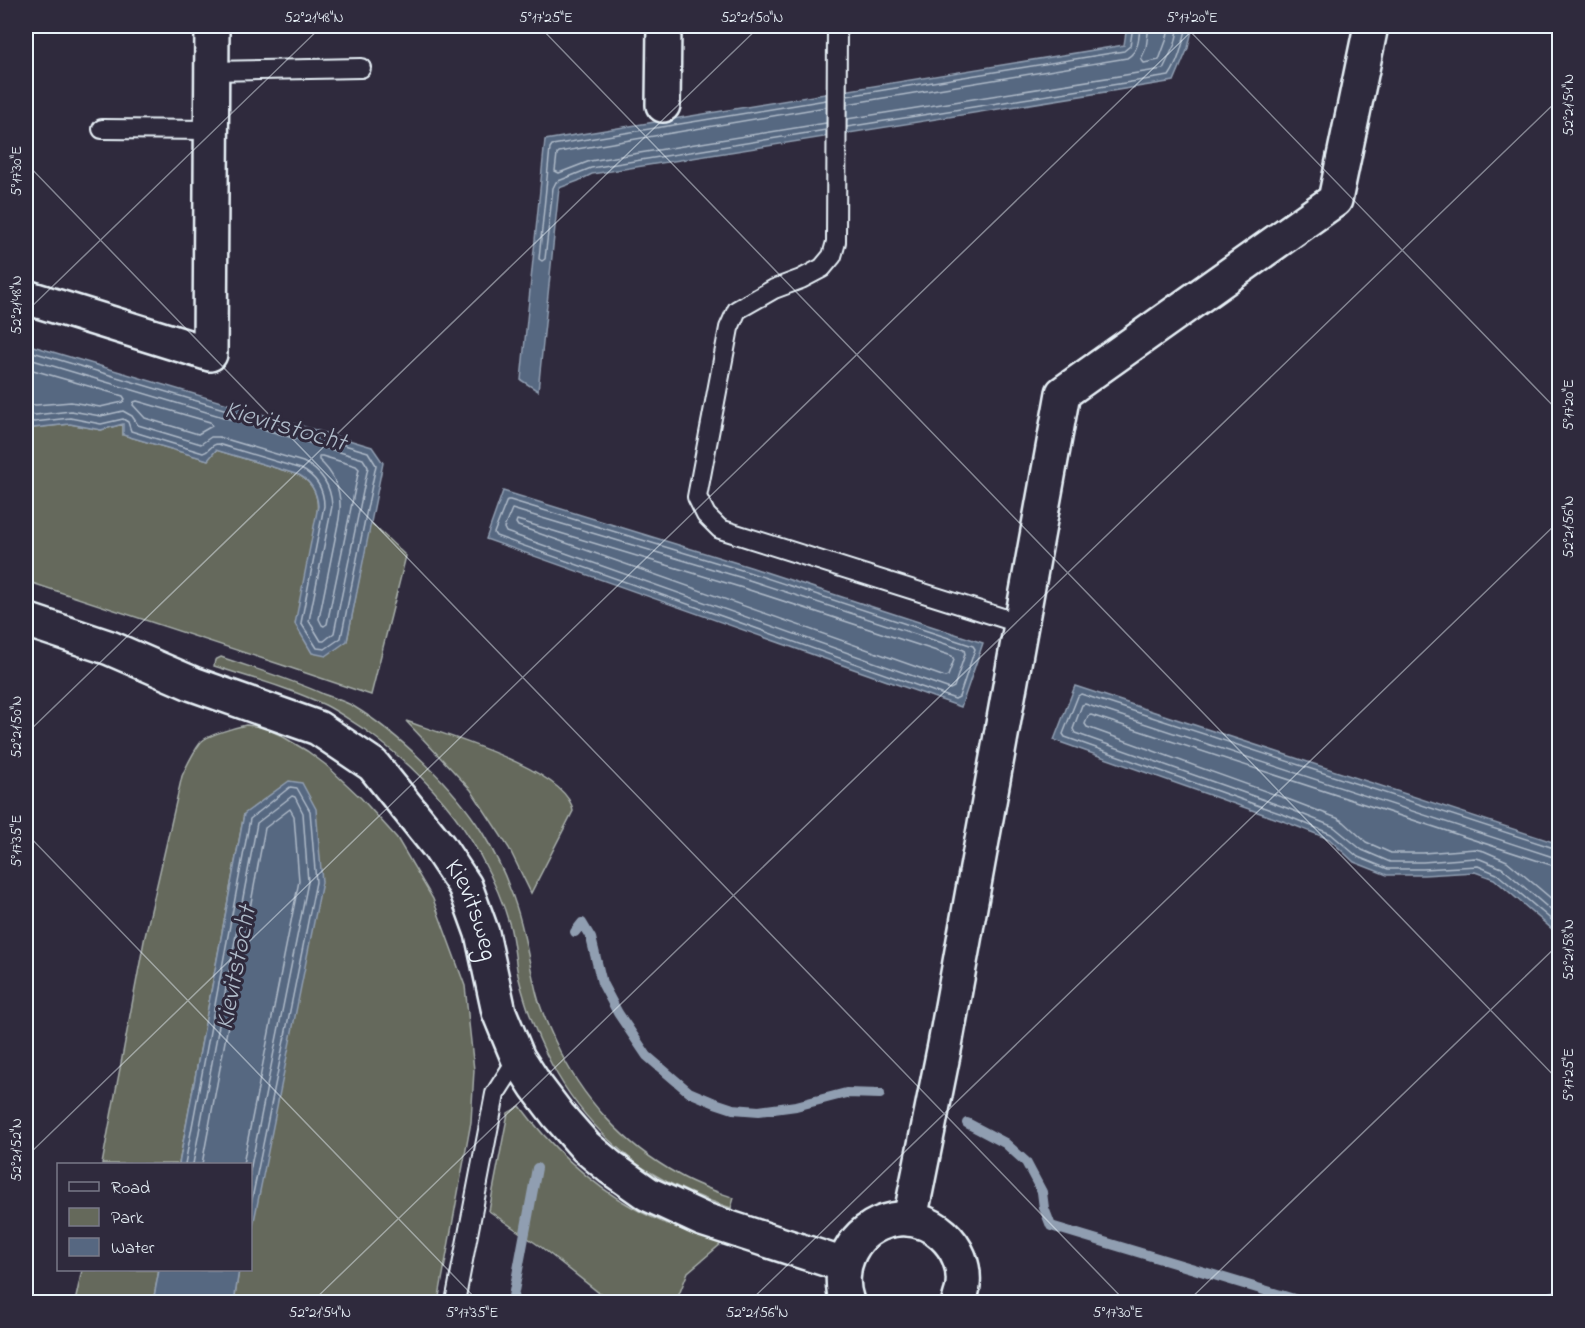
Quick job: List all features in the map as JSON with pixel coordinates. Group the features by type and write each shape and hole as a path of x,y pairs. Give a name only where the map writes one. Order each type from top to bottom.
{"street":[{"path":"26,297 210,354 212,26"},
{"path":"663,105 664,26"},
{"path":"910,1220 947,1034 1063,393 1335,201 1371,26"},
{"name":"Kievitsweg","path":"26,620 110,648 193,684 318,728 373,765 440,847 465,886 482,933 499,1012 518,1058 550,1105 586,1147 648,1194 702,1219 844,1265"},
{"path":"847,1302 843,1284 844,1265 851,1249 862,1236 876,1226 892,1220 910,1220 928,1224 943,1234 955,1248 962,1265 964,1284 960,1302"}],"lane":[{"path":"837,26 838,159 836,242 832,256 822,268 774,289 737,310 729,328 697,497 706,515 720,529 1022,624"},
{"path":"212,71 361,68"},
{"path":"102,129 211,130"},
{"path":"455,1302 495,1094 518,1058"}],"green space":[{"path":"70,424 101,430 123,424 123,435 208,460 216,450 299,475 315,492 317,515 347,641 370,522 406,556 371,695 26,581 26,426 33,428"},
{"path":"221,657 353,706 388,731 441,779 470,815 501,867 519,915 534,982 547,1024 578,1082 606,1118 640,1149 685,1179 734,1198 731,1208 688,1192 643,1168 609,1140 577,1104 552,1064 532,1021 518,975 510,926 493,881 469,836 429,786 381,742 340,714 298,693 214,666 215,660"},
{"path":"406,721 474,744 528,768 550,781 566,796 573,811 531,893 509,848 471,790"},
{"path":"246,725 263,727 307,751 326,765 361,798 397,838 433,899 465,986 474,1070 471,1122 438,1302 234,1302 239,1271 252,1271 252,1163 244,814 179,1163 102,1163 144,941 182,776 201,742 222,732"},
{"path":"520,1106 557,1149 585,1175 616,1198 665,1223 722,1243 688,1272 676,1302 620,1302 598,1292 541,1247 489,1211 508,1113"},
{"path":"82,1271 159,1271 153,1302 75,1302"}],"water":[{"path":"1127,26 1193,26 1188,48 1174,81 592,174 559,188 538,391 521,380 545,140 1124,45"},
{"name":"Kievitstocht","path":"26,344 372,447 383,463 347,641 326,656 312,653 295,624 318,506 315,492 307,481 299,475 216,450 208,460 123,435 123,424 101,430 70,424 33,428 26,426"},
{"path":"503,491 750,567 983,643 961,707 486,539"},
{"path":"1075,686 1559,844 1559,935 1494,879 1475,872 1387,875 1354,862 1329,839 1054,740"},
{"name":"Kievitstocht","path":"289,781 302,783 316,809 322,882 252,1231 252,1163 179,1163 244,814"},
{"path":"159,1271 239,1271 234,1302 153,1302"}],"waterway":[{"path":"575,932 582,923 591,938 602,983 618,1013 647,1056 689,1092 733,1109 759,1111 796,1106 846,1093 880,1094"},
{"path":"967,1123 1005,1143 1026,1162 1042,1192 1044,1208 1051,1226 1304,1302"},
{"path":"512,1302 537,1168"},
{"path":"1533,1302 1560,1294"}]}
